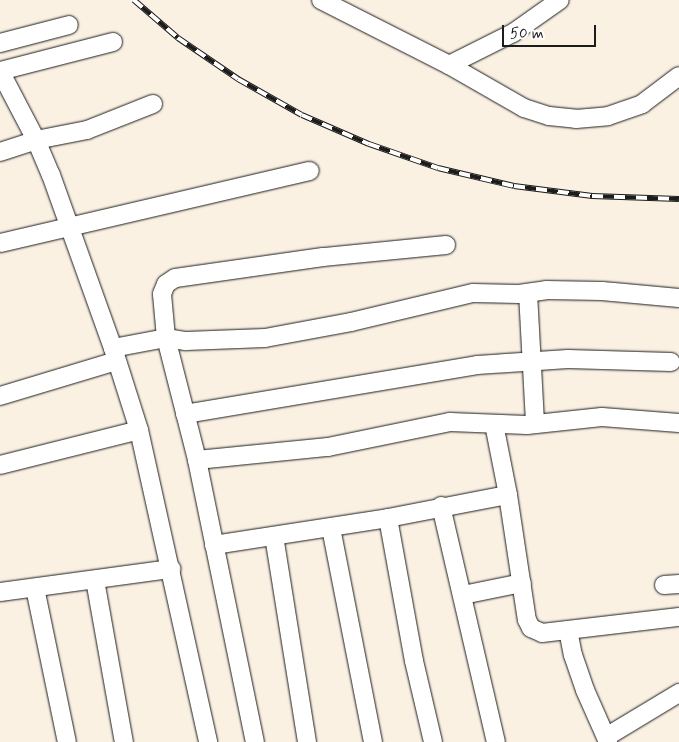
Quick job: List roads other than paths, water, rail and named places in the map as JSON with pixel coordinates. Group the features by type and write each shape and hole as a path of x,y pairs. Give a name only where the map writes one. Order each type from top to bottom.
{"street":[{"path":"321,0 449,66 524,108 549,116 576,119 608,116 642,104 679,76"},
{"path":"449,66 513,33 560,0"},
{"path":"0,44 68,25"},
{"path":"112,42 0,71 36,140 71,227 140,430 172,569 208,742"},
{"path":"0,152 36,140 87,130 153,104"},
{"path":"0,243 310,171"},
{"path":"255,742 197,460 166,338 163,288 175,278 323,257 446,245"},
{"path":"0,396 115,354 166,338 186,341 265,338 351,322 473,293 528,293 546,290 679,298"},
{"path":"528,293 535,424"},
{"path":"185,414 477,365 568,359 671,362"},
{"path":"197,460 328,448 450,422 535,424 602,417 679,423"},
{"path":"494,424 508,495 527,620 531,628 542,633 679,617"},
{"path":"0,465 140,430"},
{"path":"214,545 331,528 508,495"},
{"path":"442,506 496,742"},
{"path":"388,518 414,661 433,742"},
{"path":"331,528 373,742"},
{"path":"274,536 307,742"},
{"path":"0,592 172,569"},
{"path":"95,580 124,742"},
{"path":"463,595 522,583"},
{"path":"35,588 67,742"},
{"path":"568,630 579,672 607,740 679,694"}],"railway":[{"path":"134,0 178,38 238,79 302,115 369,144 438,168 514,186 592,196 679,199"}]}
